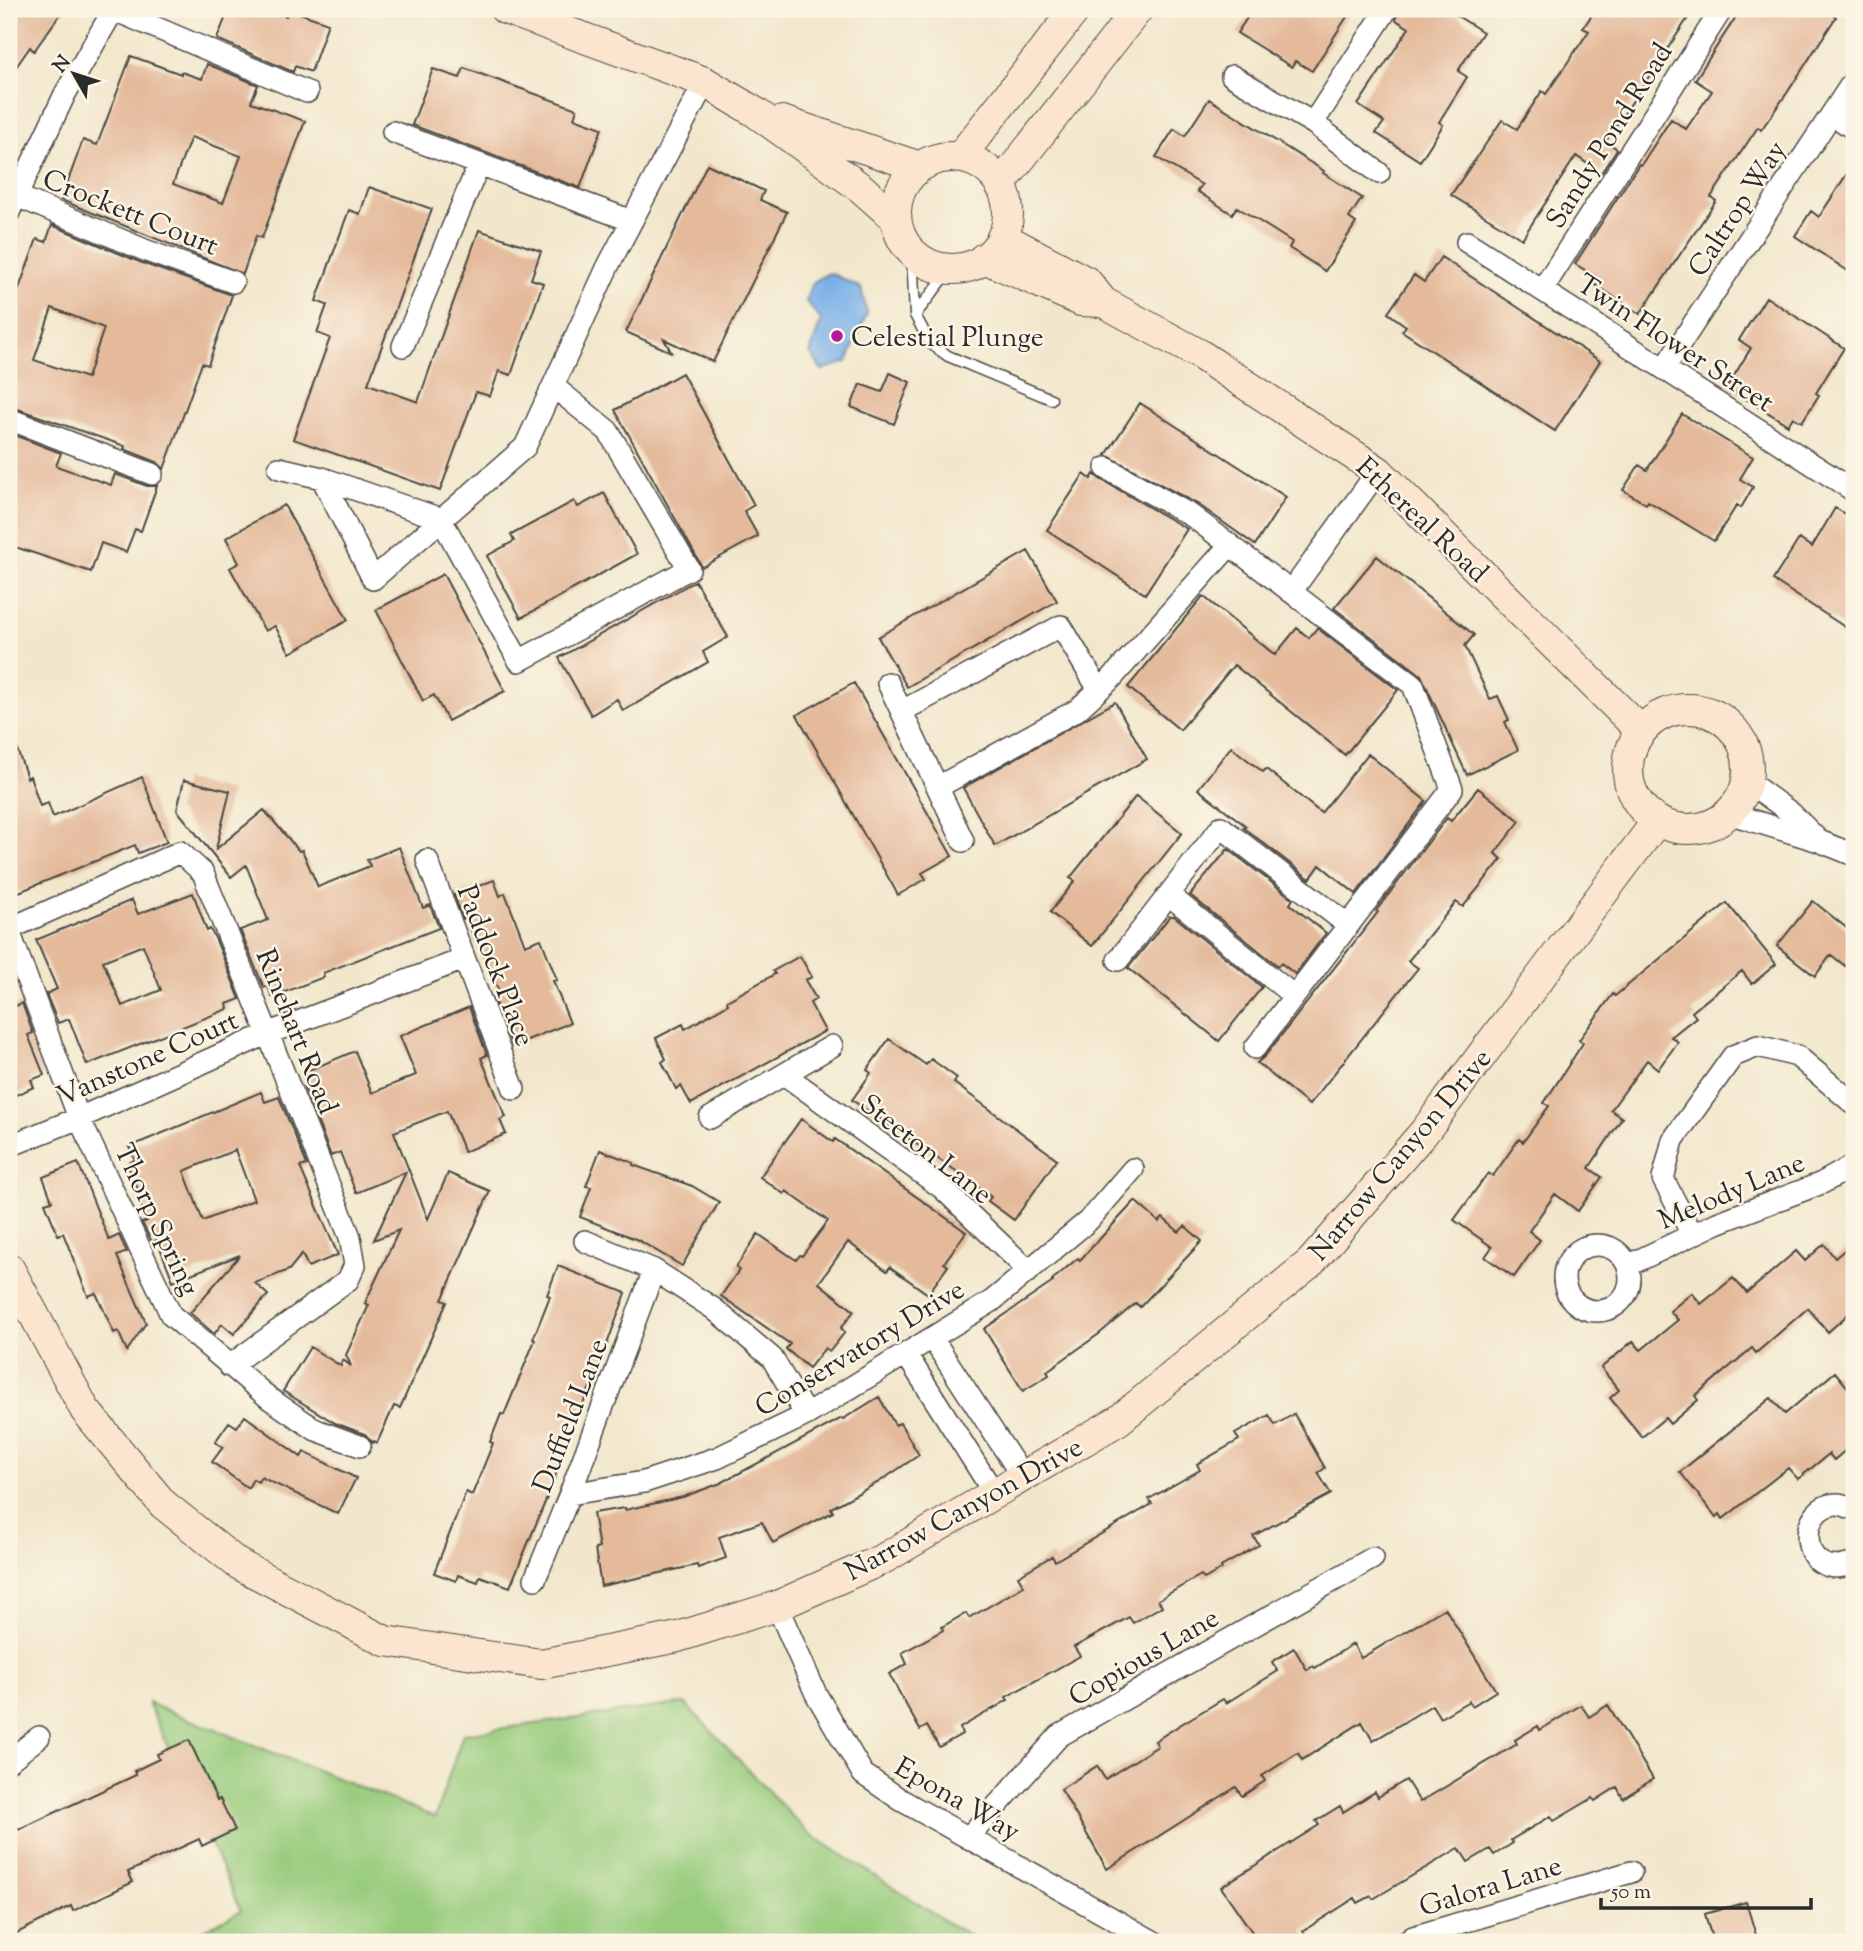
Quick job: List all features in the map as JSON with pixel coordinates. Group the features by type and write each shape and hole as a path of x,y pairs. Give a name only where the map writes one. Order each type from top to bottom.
{"street":[{"path":"11,199 113,9 307,92"},
{"path":"505,9 705,82 755,112 861,188 896,219"},
{"path":"960,157 1076,9"},
{"path":"1000,185 1138,9"},
{"path":"1313,123 1387,9"},
{"name":"Sandy Pond Road","path":"1542,290 1722,9"},
{"path":"1232,76 1313,123 1379,173"},
{"name":"Caltrop Way","path":"1665,367 1854,80"},
{"path":"322,478 373,579 525,447 608,265 705,82"},
{"path":"755,112 920,167"},
{"path":"1832,114 1854,129"},
{"path":"393,132 632,221"},
{"path":"960,157 976,162 990,172 1000,185 1007,211 1007,224 993,248 963,267 939,268 912,253 901,238 896,219 896,204 909,177 920,167 933,160 960,157"},
{"path":"403,346 479,164"},
{"name":"Crockett Court","path":"11,199 233,282"},
{"name":"Twin Flower Street","path":"1467,242 1854,491"},
{"name":"Ethereal Road","path":"993,248 1081,301 1104,302 1199,354 1378,471 1641,731"},
{"path":"279,468 322,478 441,519 519,662 689,569 608,431 553,386"},
{"path":"9,419 152,474"},
{"path":"1106,468 1192,516 1413,685 1452,789 1255,1048"},
{"path":"1291,592 1378,471"},
{"path":"938,787 1077,710 1099,690 1230,545"},
{"path":"902,712 1061,626 1099,690"},
{"path":"888,683 963,841"},
{"path":"1671,711 1707,711 1736,732 1745,748 1749,766 1747,781 1740,800 1712,825 1693,829 1675,828 1657,821 1644,810 1634,796 1628,780 1630,754 1641,731 1655,719 1671,711"},
{"path":"1747,781 1791,813 1819,841"},
{"path":"1728,813 1819,841 1854,855"},
{"name":"Narrow Canyon Drive","path":"9,1268 85,1410 163,1504 238,1564 385,1641 541,1664 678,1637 776,1606 883,1559 1119,1420 1311,1262 1425,1131 1657,821"},
{"path":"1118,960 1221,827 1348,925"},
{"name":"Rinehart Road","path":"9,930 180,852 203,873 350,1237 355,1265 348,1280 229,1366"},
{"name":"Paddock Place","path":"427,860 514,1089"},
{"path":"1169,895 1294,996"},
{"name":"Thorp Spring","path":"9,930 79,1118 171,1315 270,1399 316,1430 360,1447"},
{"name":"Vanstone Court","path":"9,1146 79,1118 269,1033 464,959"},
{"path":"710,1118 832,1046"},
{"path":"1692,1234 1663,1179 1673,1140 1733,1056 1758,1046 1797,1056 1854,1104"},
{"name":"Steeton Lane","path":"785,1075 942,1188 1029,1271"},
{"name":"Melody Lane","path":"1629,1265 1692,1234 1822,1184 1854,1165"},
{"name":"Conservatory Drive","path":"570,1494 643,1482 717,1458 806,1415 992,1300 1088,1221 1133,1170"},
{"path":"585,1241 654,1270 714,1309 772,1358 806,1415"},
{"name":"Duffield Lane","path":"535,1578 570,1494 654,1270"},
{"path":"932,1338 1022,1476"},
{"path":"906,1354 994,1493"},
{"path":"1854,1509 1837,1504 1819,1511 1808,1528 1809,1548 1821,1563 1840,1568 1854,1563"},
{"name":"Copious Lane","path":"968,1838 1059,1736 1373,1558"},
{"name":"Epona Way","path":"776,1606 816,1694 863,1774 901,1800 1154,1942"},
{"path":"9,1761 39,1737"},
{"name":"Galora Lane","path":"1407,1942 1413,1937 1631,1872"}],"lane":[{"path":"912,253 915,315 930,343 948,356 1051,399"},
{"path":"915,315 943,279 939,268"}],"green space":[{"path":"148,1703 435,1817 463,1734 685,1703 807,1832 953,1926 983,1942 180,1942 241,1911"}],"water":[{"name":"Celestial Plunge","path":"830,273 861,288 867,313 847,362 822,370 810,353 821,320 806,301 814,283"}],"building":[{"path":"9,9 64,9 34,51 30,47 9,77"},
{"path":"229,9 266,9 286,16 288,9 328,23 311,72 295,66 293,72 217,39"},
{"path":"1253,9 1352,9 1312,71 1295,61 1292,67 1237,33"},
{"path":"1400,9 1446,9 1483,32 1458,71 1467,77 1439,122 1443,125 1420,161 1376,133 1384,122 1358,105 1409,28 1396,20"},
{"path":"1596,9 1694,9 1606,141 1617,149 1601,173 1576,156 1522,239 1451,195 1502,120 1517,129 1542,91 1546,94 1589,31 1583,28"},
{"path":"1741,9 1824,9 1836,17 1787,93 1761,130 1758,127 1711,197 1716,201 1640,314 1594,284 1598,278 1575,264 1671,119 1686,129 1712,91 1695,80"},
{"path":"131,56 202,79 207,64 258,85 251,102 305,121 262,238 256,236 243,274 61,200 83,140 97,145","holes":["191,137 241,156 223,203 173,184"]},
{"path":"464,68 577,109 574,118 602,128 580,188 412,125 433,69 460,78"},
{"path":"1209,99 1362,198 1349,218 1356,223 1325,271 1289,248 1292,242 1237,207 1232,214 1197,191 1202,185 1156,157 1174,129 1185,136"},
{"path":"1854,163 1854,275 1795,236 1811,211 1819,217"},
{"path":"707,164 764,191 760,200 787,212 713,362 664,339 671,352 626,332"},
{"path":"369,187 432,209 368,384 418,402 479,230 541,251 531,279 543,283 511,375 499,371 490,396 476,392 440,491 293,439 330,338 317,333 327,305 316,301 349,210 360,214"},
{"path":"52,225 142,263 232,295 208,365 202,363 164,469 157,462 124,449 125,446 9,406 9,316 37,239 46,242","holes":["52,308 104,328 87,378 34,360"]},
{"path":"1441,257 1600,361 1555,431 1402,331 1406,326 1388,313 1414,275 1424,282"},
{"path":"1766,297 1844,348 1816,393 1819,395 1802,422 1793,417 1788,425 1727,387 1751,348 1739,340"},
{"path":"682,373 754,505 744,511 758,536 702,567 615,410"},
{"path":"890,373 910,382 894,424 851,407 860,384 882,392"},
{"path":"1140,403 1286,497 1255,545 1199,505 1106,455"},
{"path":"1682,414 1753,457 1740,479 1753,487 1741,508 1737,505 1714,541 1648,501 1646,504 1623,490 1639,465 1647,470"},
{"path":"9,433 61,453 56,466 111,485 115,474 147,486 157,486 141,531 135,529 126,552 101,543 91,572 9,545"},
{"path":"1084,474 1091,479 1094,474 1187,529 1145,594 1047,530"},
{"path":"604,493 637,554 521,618 487,556 514,541 511,535 574,501 578,507"},
{"path":"284,505 348,620 290,653 275,626 265,631 230,568 239,563 226,538"},
{"path":"1835,508 1854,519 1854,633 1773,580 1799,539 1812,547"},
{"path":"1028,551 1057,601 907,687 878,637"},
{"path":"1377,556 1474,635 1465,646 1490,699 1498,696 1509,720 1505,722 1518,750 1467,775 1421,675 1334,608"},
{"path":"443,574 505,691 448,721 434,695 423,701 376,610"},
{"path":"695,581 728,637 703,652 708,662 623,711 617,699 591,715 559,658"},
{"path":"1203,596 1275,655 1297,628 1309,638 1317,628 1398,690 1345,755 1234,665 1180,730 1128,687"},
{"path":"854,683 952,856 922,873 926,879 898,895 797,715"},
{"path":"1115,702 1147,759 995,846 963,788"},
{"path":"13,737 40,806 48,803 53,817 142,777 167,842 138,853 135,845 9,896 9,738"},
{"path":"1231,747 1263,772 1266,769 1321,813 1368,754 1426,801 1356,894 1320,865 1310,879 1198,789"},
{"path":"184,780 230,791 216,849 264,810 299,851 302,850 318,887 370,866 367,860 399,847 423,908 430,905 439,928 323,973 324,977 272,997 268,986 264,988 240,930 268,920 246,865 231,877 177,810"},
{"path":"1478,788 1520,821 1495,853 1502,859 1463,907 1456,902 1408,961 1418,968 1309,1105 1257,1063 1378,912 1376,911 1447,818 1451,821"},
{"path":"1136,796 1182,833 1092,946 1050,912 1075,881 1070,878"},
{"path":"1228,849 1293,899 1290,904 1326,933 1295,974 1281,963 1278,966 1190,895"},
{"path":"494,880 500,896 505,893 525,945 541,939 557,980 553,981 570,1023 512,1046 493,997 500,994 478,941 476,942 466,918 463,919 454,895"},
{"path":"193,893 207,931 210,929 216,940 240,999 227,1004 228,1009 87,1065 69,1019 58,1023 46,994 57,989 36,940 132,900 138,914","holes":["143,945 161,990 122,1006 103,961"]},
{"path":"1813,901 1854,934 1854,973 1831,955 1815,976 1777,946"},
{"path":"1727,903 1776,964 1752,984 1742,971 1692,1012 1696,1017 1671,1037 1678,1042 1658,1069 1647,1060 1611,1110 1622,1118 1589,1168 1602,1177 1578,1211 1555,1194 1529,1231 1540,1240 1514,1277 1485,1257 1492,1247 1454,1220 1488,1173 1493,1176 1519,1139 1523,1142 1549,1106 1544,1103 1583,1043 1579,1040 1613,994 1615,996"},
{"path":"1170,916 1174,916 1262,987 1219,1041 1128,968"},
{"path":"800,956 812,977 805,980 816,999 810,1003 825,1031 691,1104 681,1086 676,1089 662,1062 666,1059 656,1038 683,1024 685,1029"},
{"path":"9,990 16,1006 22,1003 33,1033 28,1035 44,1075 31,1080 34,1087 9,1098"},
{"path":"469,1007 487,1055 481,1058 506,1117 500,1120 506,1134 464,1152 447,1111 394,1132 428,1219 448,1173 490,1191 442,1300 447,1302 400,1408 394,1406 377,1443 373,1443 365,1434 335,1423 283,1391 310,1347 341,1366 343,1360 351,1366 346,1355 369,1305 365,1303 399,1230 374,1240 406,1172 356,1193 340,1152 331,1156 304,1087 307,1086 302,1073 355,1051 372,1093 416,1075 400,1036"},
{"path":"889,1039 926,1065 931,1059 957,1078 954,1083 1057,1159 1014,1220 988,1201 991,1197 959,1173 852,1100 871,1073 867,1070"},
{"path":"261,1092 265,1102 279,1097 307,1165 300,1167 338,1255 308,1267 302,1254 289,1270 255,1283 268,1295 234,1334 222,1324 214,1334 190,1313 240,1255 173,1281 157,1240 152,1242 142,1223 147,1221 138,1199 142,1198 127,1164 135,1160 129,1147","holes":["235,1150 254,1200 203,1221 184,1171"]},
{"path":"801,1119 833,1142 835,1139 966,1232 944,1263 948,1266 928,1294 890,1267 887,1271 848,1242 819,1283 854,1311 841,1328 845,1332 830,1351 825,1348 809,1368 786,1349 790,1344 721,1296 739,1270 736,1267 758,1234 796,1260 802,1256 828,1221 786,1191 784,1194 760,1177"},
{"path":"600,1150 692,1186 719,1202 682,1266 638,1240 580,1217 591,1187 586,1186"},
{"path":"78,1163 109,1240 119,1235 127,1252 117,1256 146,1323 127,1351 118,1331 114,1333 96,1293 88,1296 63,1233 58,1235 45,1203 52,1201 43,1177"},
{"path":"1135,1201 1159,1222 1163,1218 1179,1232 1185,1226 1202,1241 1140,1307 1136,1303 1099,1334 1047,1371 1049,1375 1023,1391 984,1329 1053,1282 1052,1280 1078,1258 1080,1260"},
{"path":"1854,1242 1854,1309 1828,1332 1808,1308 1756,1353 1752,1348 1695,1396 1698,1400 1670,1424 1665,1418 1642,1437 1610,1398 1619,1390 1601,1368 1633,1341 1641,1350 1678,1320 1670,1311 1692,1293 1701,1304 1733,1278 1747,1293 1796,1251 1805,1261 1824,1244 1835,1258"},
{"path":"558,1266 626,1293 510,1587 480,1576 478,1582 458,1575 456,1581 434,1573 466,1492 472,1495 493,1443 490,1442 501,1414 504,1415 535,1340 533,1339 550,1296 547,1295"},
{"path":"1835,1372 1854,1395 1854,1443 1834,1460 1829,1454 1798,1479 1788,1468 1723,1519 1720,1514 1716,1517 1680,1472 1771,1398 1785,1414"},
{"path":"879,1397 895,1425 900,1423 919,1455 879,1482 831,1508 833,1512 773,1543 762,1522 719,1537 726,1558 698,1568 697,1565 601,1586 595,1549 599,1548 593,1513 625,1510 683,1497 721,1483 843,1419"},
{"path":"1294,1414 1325,1468 1318,1473 1331,1494 1253,1536 1259,1545 1204,1579 1201,1575 1158,1600 1162,1606 1133,1623 1129,1617 1074,1647 1080,1656 1006,1697 1008,1700 960,1728 962,1734 939,1747 927,1726 920,1730 889,1674 907,1664 902,1653 943,1630 942,1627 966,1613 969,1618 1024,1586 1018,1576 1052,1556 1055,1561 1152,1504 1149,1499 1200,1470 1197,1464 1239,1440 1235,1434 1269,1415 1275,1425"},
{"path":"245,1416 301,1457 304,1452 356,1478 338,1514 261,1477 258,1482 253,1479 248,1488 212,1462 223,1447 215,1442 229,1422 237,1427"},
{"path":"1445,1608 1496,1691 1472,1706 1469,1701 1440,1718 1432,1705 1373,1741 1362,1722 1302,1760 1298,1753 1262,1776 1265,1781 1242,1796 1236,1787 1107,1869 1061,1789 1097,1766 1105,1779 1158,1746 1155,1741 1183,1723 1223,1699 1226,1703 1278,1671 1272,1662 1294,1648 1307,1670 1313,1666 1315,1668 1353,1644 1361,1658"},
{"path":"1581,1705 1589,1717 1608,1705 1653,1779 1623,1798 1617,1787 1554,1821 1551,1816 1511,1840 1513,1843 1494,1855 1490,1849 1468,1862 1459,1848 1373,1899 1371,1896 1358,1903 1355,1898 1303,1931 1310,1942 1259,1942 1221,1887 1319,1825 1316,1821 1340,1806 1343,1812 1375,1792 1378,1797 1406,1780 1420,1802 1517,1744 1515,1740 1538,1726 1540,1730"},
{"path":"189,1740 217,1800 220,1799 235,1830 202,1846 199,1839 128,1872 133,1882 73,1911 71,1906 9,1937 9,1834 136,1775 134,1771 159,1759 157,1754"},
{"path":"1746,1902 1758,1942 1713,1942 1705,1914"}],"place":[{"name":"Celestial Plunge","path":"837,336"}]}
